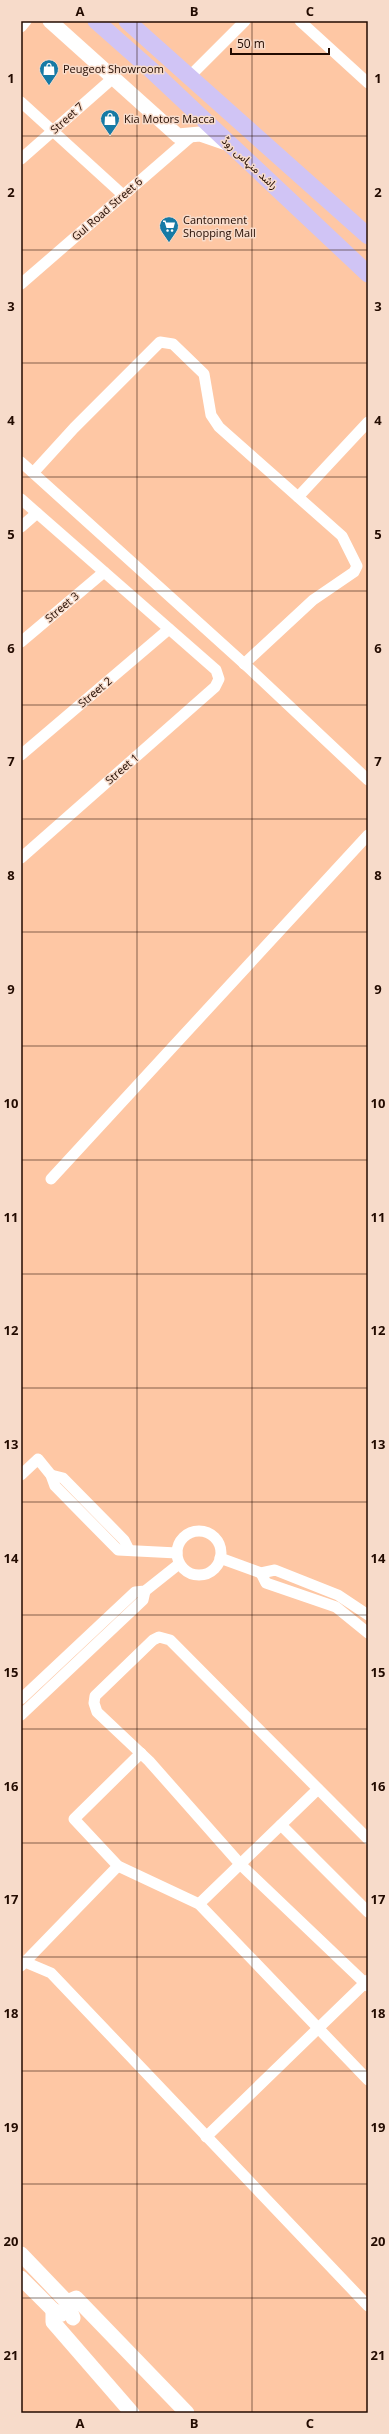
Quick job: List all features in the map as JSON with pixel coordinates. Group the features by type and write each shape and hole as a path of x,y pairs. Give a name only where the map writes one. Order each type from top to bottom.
{"main road":[{"name":"راشد منہاس روڈ","path":"96,21 148,67 368,274"},
{"path":"111,21 133,45 148,67"},
{"name":"راشد منہاس روڈ","path":"127,21 368,236"}],"street":[{"path":"21,27 26,21"},
{"path":"50,21 178,136 200,134 230,144"},
{"path":"189,77 245,21"},
{"path":"300,21 368,83"},
{"name":"Street 7","path":"21,159 113,78"},
{"path":"21,102 123,195"},
{"name":"Gul Road Street 6","path":"21,284 194,134"},
{"path":"33,473 74,428 160,342 173,344 204,374 211,415 219,427 342,536 357,566 354,572 313,600 244,664"},
{"path":"298,497 368,422"},
{"path":"21,462 244,664 368,780"},
{"path":"21,499 169,629"},
{"path":"21,527 37,513"},
{"name":"Street 3","path":"21,642 104,572"},
{"name":"Street 1","path":"21,858 216,687 219,679 216,670 169,629"},
{"name":"Street 2","path":"21,755 169,629"},
{"path":"51,1178 368,835"},
{"path":"21,1475 38,1459 51,1475 63,1478 124,1540 129,1550 178,1559"},
{"path":"195,1531 206,1532 215,1538 220,1547 220,1558 216,1567 207,1573 196,1575 186,1571 178,1559 179,1543 186,1535 195,1531"},
{"path":"220,1558 261,1572 275,1570 317,1586 338,1595 368,1615"},
{"path":"21,1699 135,1592 145,1590 178,1559"},
{"path":"261,1572 266,1583 336,1607 368,1633"},
{"path":"21,1715 143,1600 145,1590"},
{"path":"206,2137 367,1983 241,1865 140,1754 97,1712 94,1703 95,1696 148,1645 159,1637 170,1640 368,1840"},
{"path":"140,1754 74,1819 118,1866 199,1904 368,2080"},
{"path":"199,1904 318,1789"},
{"path":"281,1825 368,1912"},
{"path":"118,1866 23,1964 52,1973 368,2306"},
{"path":"21,2254 67,2302 72,2318 53,2310 21,2278"},
{"path":"67,2302 76,2298 187,2413"},
{"path":"53,2310 53,2322 132,2413"}],"place":[{"name":"Peugeot Showroom","path":"49,86"},
{"name":"Kia Motors Macca","path":"110,136"},
{"name":"Cantonment Shopping Mall","path":"169,243"}]}
